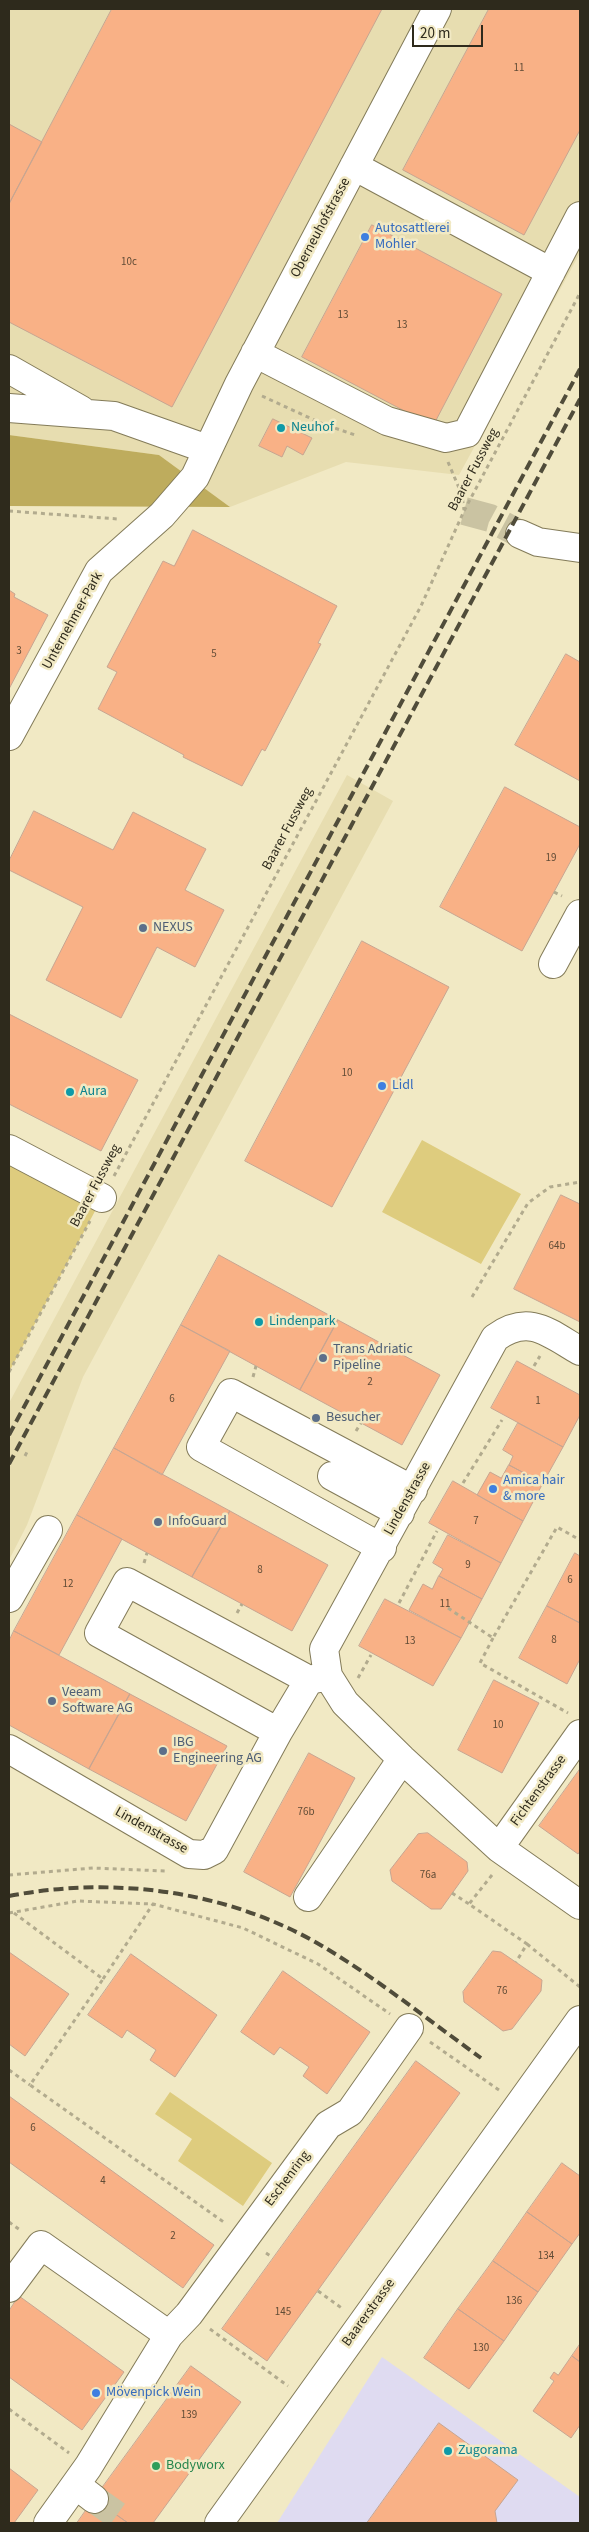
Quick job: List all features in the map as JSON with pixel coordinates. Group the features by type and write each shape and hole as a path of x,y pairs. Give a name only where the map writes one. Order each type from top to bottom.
{"street":[{"name":"Oberneuhofstrasse","path":"207,448 255,353 437,9"},
{"path":"354,166 551,272"},
{"path":"255,353 386,422 446,438 467,432 580,216"},
{"path":"9,369 88,414"},
{"path":"9,408 114,416 207,448"},
{"name":"Unternehmer-Park","path":"9,736 99,571 155,522 195,477 207,448"},
{"path":"520,534 538,542 580,548"},
{"path":"553,964 580,914"},
{"path":"9,1150 102,1198"},
{"name":"Lindenstrasse","path":"9,1749 188,1854 204,1856 214,1850 278,1732 319,1678 324,1649 382,1548 495,1338 509,1328 525,1326 542,1329 580,1351"},
{"path":"382,1548 201,1447 231,1393 407,1502"},
{"path":"332,1476 407,1502"},
{"path":"9,1598 48,1530"},
{"path":"278,1732 99,1633 127,1582 319,1678"},
{"name":"Lindenstrasse","path":"319,1678 402,1759 503,1851 580,1905"},
{"name":"Fichtenstrasse","path":"503,1851 576,1725"},
{"path":"308,1897 402,1759"},
{"name":"Baarerstrasse","path":"219,2523 580,2020"},
{"name":"Eschenring","path":"48,2523 86,2484 169,2335 189,2314 328,2125 350,2112 409,2028"},
{"path":"9,2288 41,2245 169,2335"}],"path":[{"name":"Baarer Fussweg","path":"9,1372 421,606 464,512 580,294"},
{"path":"9,512 155,522"},
{"path":"472,1297 528,1203 550,1187 580,1182"},
{"path":"463,1483 502,1420"},
{"path":"25,1456 27,1452"},
{"path":"576,1725 480,1663 557,1527 580,1540"},
{"path":"399,1603 438,1531"},
{"path":"448,1608 493,1638"},
{"path":"469,1904 503,1851"},
{"path":"9,1875 93,1868 170,1871"},
{"path":"452,1892 527,1944 580,1987"},
{"path":"11,1913 78,1901 153,1904 243,1928 318,1964 520,2104"},
{"path":"30,2085 153,1904"},
{"path":"11,1913 103,1979"},
{"path":"516,1962 527,1944"},
{"path":"9,2070 272,2257"},
{"path":"318,2291 338,2306"},
{"path":"189,2314 308,2400"},
{"path":"9,2408 86,2484"}],"shaded area":[{"path":"9,9 580,9 580,253 459,475 346,462 230,507 159,455 9,435"},
{"path":"9,435 159,455 230,507 9,506"},
{"path":"347,775 393,801 83,1377 27,1525 9,1560 9,1403"},
{"path":"422,1140 521,1194 481,1264 382,1212"},
{"path":"9,1150 102,1198 9,1372"},
{"path":"170,2092 272,2163 243,2206 178,2161 192,2139 155,2114"},
{"path":"382,2357 580,2497 580,2523 277,2523"}],"building":[{"path":"112,9 382,9 172,407 9,322 9,204"},
{"path":"489,9 580,9 580,130 524,235 403,170"},
{"path":"9,124 42,142 9,204"},
{"path":"372,225 502,294 433,426 302,357"},
{"name":"Neuhof","path":"273,419 312,438 303,455 287,446 282,457 259,446"},
{"path":"193,530 337,606 318,643 321,644 265,751 262,749 242,786 183,757 184,755 98,709 117,672 107,667 163,561 174,566"},
{"path":"9,590 15,594 14,597 48,615 9,689"},
{"path":"566,654 580,662 580,781 515,745"},
{"path":"505,787 580,827 580,844 522,951 440,907"},
{"name":"NEXUS","path":"34,811 113,850 133,812 206,849 185,890 224,910 195,967 157,947 121,1018 46,980 83,907 9,870 9,861"},
{"path":"362,941 449,987 332,1207 245,1161"},
{"name":"Aura","path":"9,1014 138,1080 101,1151 9,1104"},
{"path":"561,1195 580,1204 580,1322 514,1289"},
{"name":"Lindenpark","path":"219,1255 338,1320 300,1390 181,1325"},
{"name":"Lindenpark","path":"338,1320 440,1375 402,1445 300,1390"},
{"path":"181,1325 230,1351 162,1475 114,1448"},
{"path":"517,1361 580,1395 580,1415 563,1447 491,1408"},
{"path":"518,1423 563,1447 543,1483 509,1465 513,1456 503,1450"},
{"path":"114,1448 230,1511 192,1577 77,1515"},
{"path":"509,1465 543,1483 523,1521 477,1495 490,1472 501,1478"},
{"path":"453,1481 523,1521 501,1563 429,1523"},
{"path":"230,1511 328,1565 292,1631 192,1577"},
{"path":"77,1515 122,1539 59,1655 14,1631"},
{"path":"448,1535 501,1563 482,1599 439,1576 443,1569 433,1563"},
{"path":"575,1553 580,1556 580,1623 547,1606"},
{"path":"439,1576 482,1599 461,1638 409,1610 423,1584 432,1589"},
{"path":"385,1599 461,1638 433,1686 359,1646"},
{"path":"547,1606 580,1623 580,1659 567,1684 519,1658"},
{"path":"14,1631 130,1694 89,1769 9,1725 9,1641"},
{"path":"494,1680 539,1703 502,1773 458,1750"},
{"path":"130,1694 227,1746 186,1821 89,1769"},
{"path":"309,1753 355,1778 290,1897 244,1872"},
{"path":"580,1769 580,1851 578,1854 539,1826"},
{"path":"428,1833 467,1862 468,1871 441,1909 431,1909 392,1881 390,1870 418,1834"},
{"path":"493,1951 501,1952 542,1980 541,1991 512,2029 503,2031 464,2002 463,1992"},
{"path":"9,1952 69,1994 25,2056 9,2044"},
{"path":"131,1954 217,2015 175,2077 150,2060 156,2050 127,2030 122,2038 88,2015"},
{"path":"283,1971 370,2032 327,2094 303,2076 309,2067 280,2047 274,2055 241,2032"},
{"path":"416,2061 460,2093 267,2361 222,2329"},
{"path":"9,2096 214,2245 183,2288 9,2162"},
{"path":"562,2163 580,2176 580,2233 572,2244 527,2212"},
{"path":"527,2212 572,2244 538,2292 493,2261"},
{"path":"493,2261 538,2292 504,2341 458,2309"},
{"path":"19,2296 124,2372 82,2430 9,2377 9,2311"},
{"path":"458,2309 504,2341 469,2389 424,2358"},
{"path":"580,2344 580,2362 572,2356"},
{"path":"572,2356 580,2362 580,2425 571,2438 533,2411 554,2381 550,2378 554,2372 558,2375"},
{"path":"191,2366 241,2402 153,2523 128,2523 94,2499"},
{"name":"Zugorama","path":"439,2423 518,2480 495,2511 497,2523 367,2523"},
{"path":"9,2468 38,2490 14,2523 9,2523"},
{"path":"94,2499 128,2523 77,2523"}],"tunnel":[{"path":"464,511 490,518 520,534"},
{"path":"94,2499 128,2523"}],"railway":[{"path":"9,1435 580,369"},
{"path":"9,1464 580,399"},
{"path":"9,1896 48,1890 88,1887 128,1888 167,1892 244,1910 281,1925 338,1956 380,1984 481,2058"}],"place":[{"name":"Autosattlerei Mohler","path":"365,237"},
{"name":"Neuhof","path":"281,428"},
{"name":"NEXUS","path":"143,928"},
{"name":"Lidl","path":"382,1086"},
{"name":"Aura","path":"70,1092"},
{"name":"Lindenpark","path":"259,1322"},
{"name":"Trans Adriatic Pipeline","path":"323,1358"},
{"name":"Besucher","path":"316,1418"},
{"name":"Amica hair & more","path":"493,1489"},
{"name":"InfoGuard","path":"158,1522"},
{"name":"Veeam Software AG","path":"52,1701"},
{"name":"IBG Engineering AG","path":"163,1751"},
{"name":"Mövenpick Wein","path":"96,2393"},
{"name":"Zugorama","path":"448,2451"},
{"name":"Bodyworx","path":"156,2466"}]}
